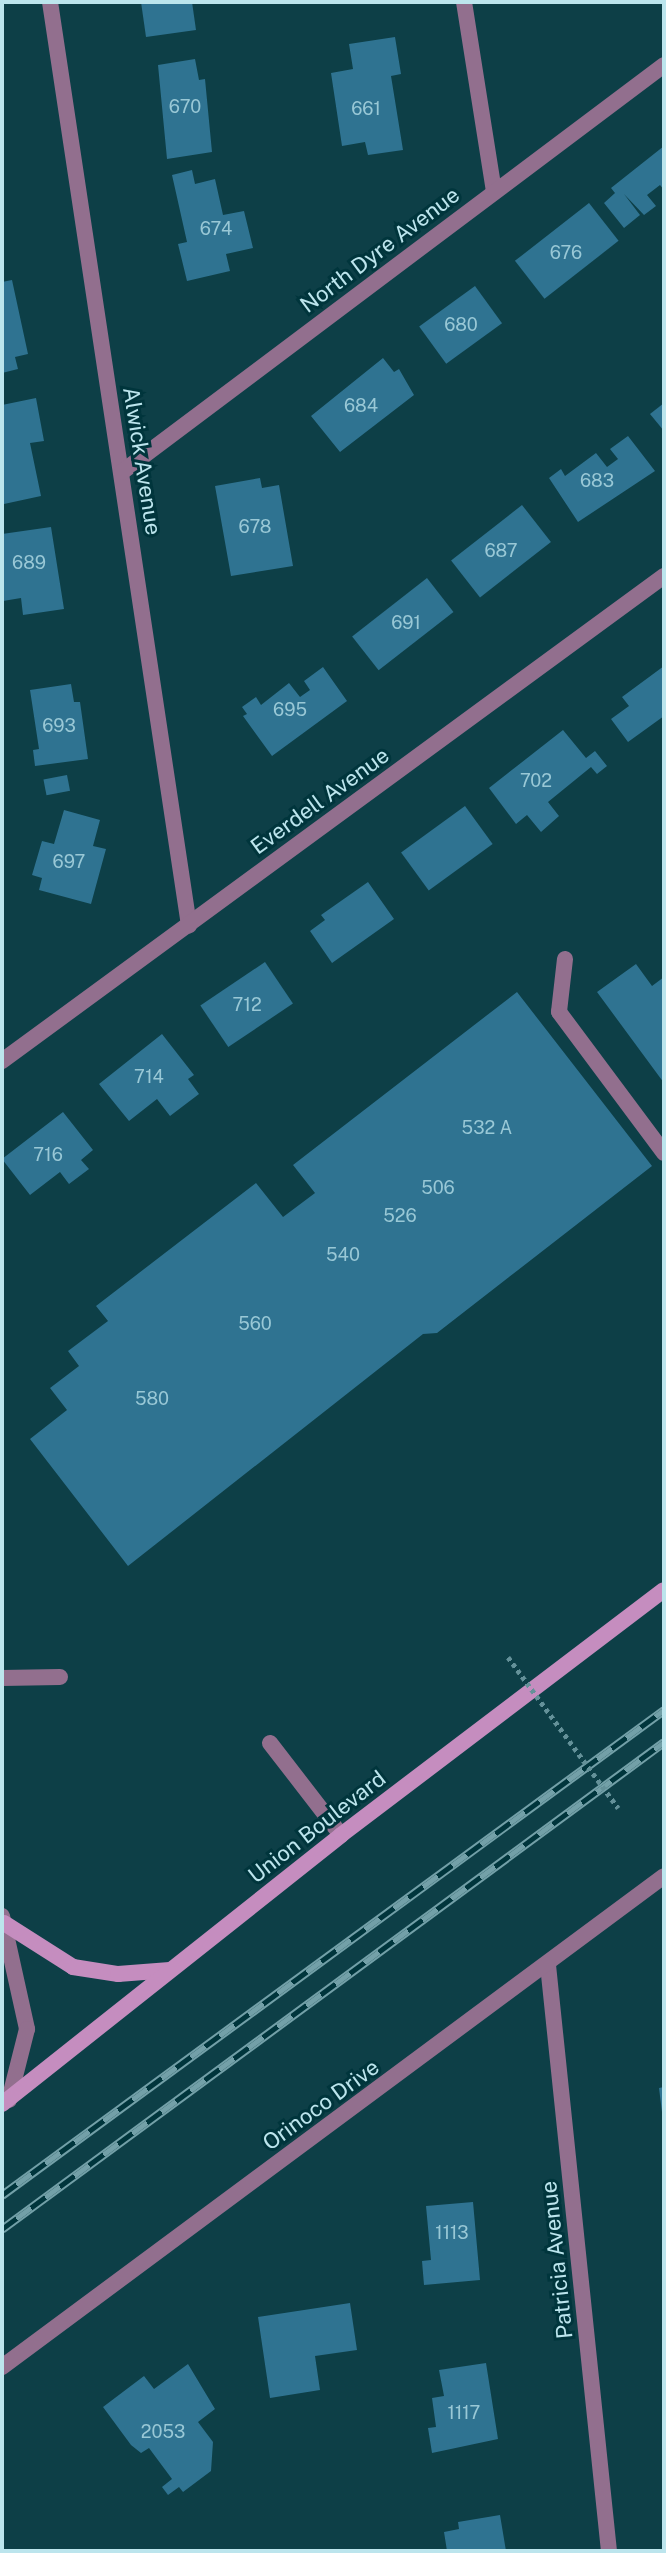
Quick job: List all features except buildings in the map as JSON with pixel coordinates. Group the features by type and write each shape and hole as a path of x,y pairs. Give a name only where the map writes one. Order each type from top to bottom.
{"main road":[{"name":"Union Boulevard","path":"4,2098 172,1970 341,1835 664,1590"},
{"path":"3,1919 73,1967 118,1974 172,1970"}],"street":[{"name":"Alwick Avenue","path":"50,2 189,926"},
{"path":"464,2 494,192"},
{"name":"North Dyre Avenue","path":"122,472 664,65"},
{"name":"Everdell Avenue","path":"2,1061 664,576"},
{"path":"565,959 559,1012 664,1153"},
{"path":"2,1678 60,1677"},
{"path":"270,1743 341,1835"},
{"name":"Orinoco Drive","path":"2,2367 664,1876"},
{"path":"3,1919 27,2029 4,2098"},
{"name":"Patricia Avenue","path":"548,1965 609,2551"}],"path":[{"path":"508,1657 618,1808"}],"railway":[{"path":"2,2195 664,1710"},
{"path":"2,2229 664,1742"}]}
